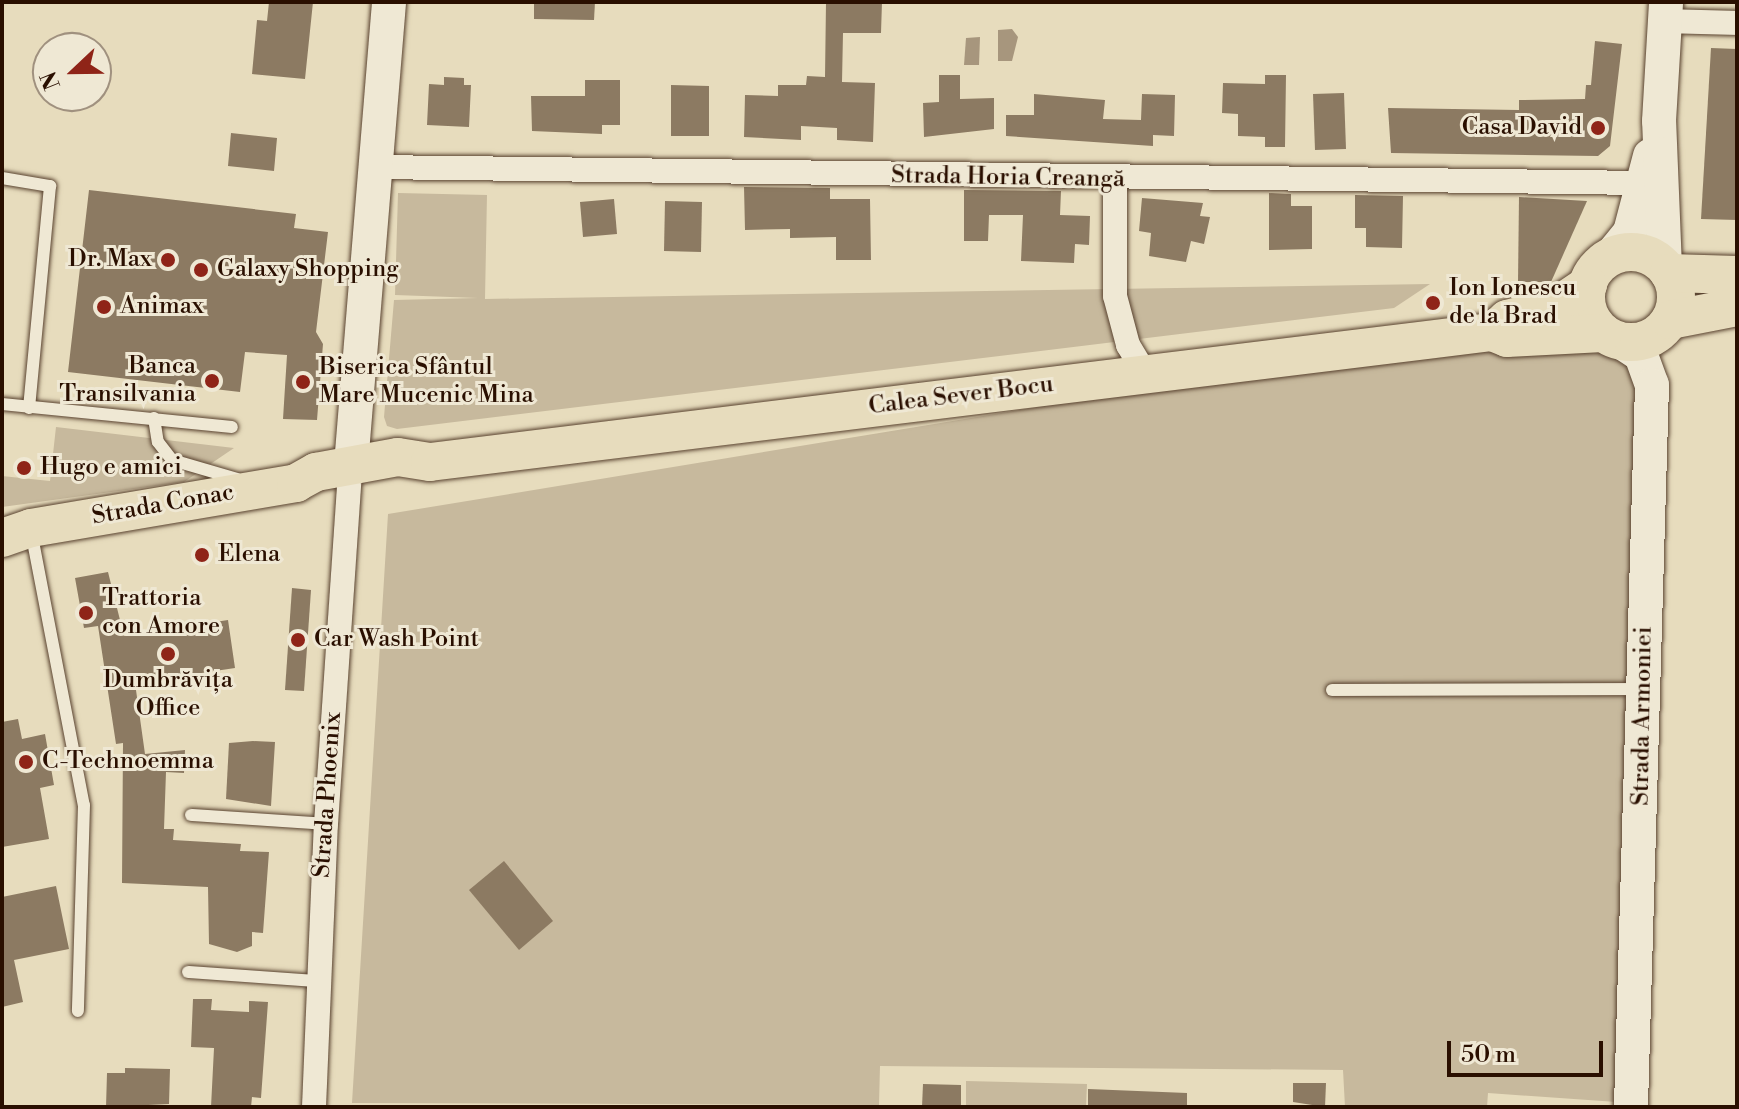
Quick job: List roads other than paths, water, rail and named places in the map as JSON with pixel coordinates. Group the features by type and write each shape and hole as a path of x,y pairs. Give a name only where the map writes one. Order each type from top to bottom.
{"main road":[{"path":"1737,275 1667,270 1641,253 1598,271 1589,313 1611,336 1650,338 1670,320 1737,307"},
{"path":"1667,270 1676,293 1670,320"},
{"name":"Calea Sever Bocu","path":"1492,332 1507,319 1578,296 1598,271"},
{"name":"Calea Sever Bocu","path":"350,474 399,475 430,462 1492,332 1507,338 1611,336"},
{"name":"Strada Conac","path":"12,530 284,485 322,489 350,474"}],"street":[{"path":"350,474 389,2"},
{"path":"1667,270 1659,121 1666,11 1737,23"},
{"path":"1598,271 1629,236 1659,121"},
{"name":"Strada Horia Creangă","path":"373,167 1115,180 1643,183"},
{"path":"1115,180 1115,296 1128,345 1145,373"},
{"name":"Strada Armoniei","path":"1611,336 1641,355 1652,385 1631,1107"},
{"name":"Strada Phoenix","path":"314,1107 317,981 350,474"}],"lane":[{"path":"2,178 50,186 29,408"},
{"path":"2,404 232,427"},
{"path":"154,418 158,442 172,460 192,470 284,485"},
{"path":"12,530 84,805 78,1011"},
{"path":"1332,690 1643,689"},
{"path":"191,815 326,824"},
{"path":"188,972 317,981"}],"place":[{"name":"Casa David","path":"1598,128"},
{"name":"Dr. Max","path":"168,260"},
{"name":"Galaxy Shopping","path":"201,270"},
{"name":"Ion Ionescu de la Brad","path":"1433,303"},
{"name":"Animax","path":"104,307"},
{"name":"Banca Transilvania","path":"212,381"},
{"name":"Biserica Sfântul Mare Mucenic Mina","path":"303,382"},
{"name":"Hugo e amici","path":"24,468"},
{"name":"Elena","path":"202,555"},
{"name":"Trattoria con Amore","path":"86,613"},
{"name":"Car Wash Point","path":"298,640"},
{"name":"Dumbrăvița Office","path":"168,654"},
{"name":"C-Technoemma","path":"26,762"}]}
